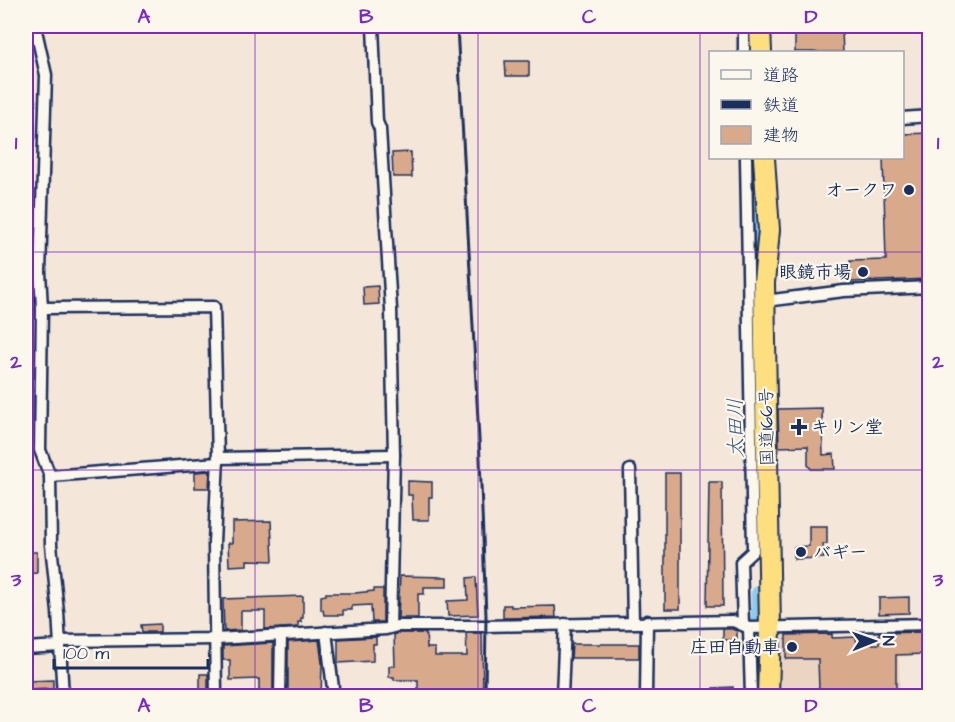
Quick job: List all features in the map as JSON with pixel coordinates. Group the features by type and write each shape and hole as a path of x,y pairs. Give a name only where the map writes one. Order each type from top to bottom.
{"highway":[{"path":"760,26 761,51"},
{"name":"国道166号","path":"760,683 756,627 764,282 769,230 764,159"}],"street":[{"path":"35,26 46,75 40,262 42,308 40,450 50,476 51,544 63,696"},
{"path":"373,26 377,122 380,129 391,309 394,454 390,627"},
{"path":"744,26 744,51"},
{"path":"904,118 930,116"},
{"path":"746,159 753,551 741,562 756,627"},
{"path":"765,301 844,291 930,287"},
{"path":"42,308 214,307 218,460 214,543 216,696"},
{"path":"50,476 218,460 394,454"},
{"path":"630,470 633,622"},
{"path":"646,696 647,621"},
{"path":"26,648 60,643 216,639 390,627 647,621 733,621 756,627 930,624"},
{"path":"562,696 565,624"},
{"path":"326,632 334,696"},
{"path":"280,696 281,635"},
{"path":"751,696 760,683"}],"shaded area":[{"path":"834,631 835,659 899,657 900,696 776,696 774,633"}],"water":[{"path":"26,331 28,339 32,342 34,446 26,451"}],"building":[{"path":"842,31 843,51 795,51 795,32"},
{"path":"505,61 529,61 529,76 506,76"},
{"path":"930,133 930,279 851,282 850,261 886,260 883,159 904,159 904,134"},
{"path":"411,152 412,177 393,177 392,153"},
{"path":"378,286 379,304 364,305 363,287"},
{"name":"キリン堂","path":"822,408 823,455 834,454 835,469 811,469 808,465 808,446 779,447 778,409"},
{"path":"210,471 209,488 195,488 195,472"},
{"path":"665,473 680,473 680,609 665,609"},
{"path":"408,481 432,482 432,497 429,497 429,520 413,520 412,495 408,495"},
{"path":"709,482 722,482 723,606 707,606"},
{"path":"271,521 273,561 247,560 247,565 229,566 228,543 232,543 232,522"},
{"path":"809,526 827,526 827,544 823,544 824,558 794,559 794,547 809,546"},
{"path":"26,552 37,552 37,573 26,574"},
{"path":"400,576 447,577 447,587 424,587 424,594 418,594 418,618 398,618"},
{"path":"476,577 478,615 448,616 447,601 468,600 467,578"},
{"path":"374,589 383,589 383,622 372,622 371,605 352,606 352,610 343,610 343,615 324,615 321,610 321,596 326,593 355,593 374,591"},
{"path":"303,596 303,618 301,622 298,622 298,627 265,629 265,611 241,611 241,630 224,631 223,599"},
{"path":"909,597 909,613 879,614 879,598"},
{"path":"503,605 511,605 511,607 555,606 556,617 503,618"},
{"path":"160,624 160,632 142,632 141,625"},
{"path":"723,629 737,631 737,640 723,640"},
{"path":"926,632 926,654 896,655 896,696 814,696 814,689 819,689 818,659 786,659 786,635 832,634 832,638 856,637 857,644 879,644 879,633"},
{"path":"426,633 427,648 435,648 435,656 467,656 466,633 482,633 483,696 418,696 418,680 394,680 394,677 389,677 389,666 395,666 394,635"},
{"path":"376,637 376,644 373,644 373,661 338,663 338,639"},
{"path":"319,640 322,663 321,696 288,696 288,642"},
{"path":"273,643 273,691 259,691 259,679 230,680 230,660 223,660 223,646"},
{"path":"572,644 639,644 639,658 571,658"},
{"path":"200,674 208,674 208,692 200,693"},
{"path":"53,680 53,689 28,690 28,681"},
{"path":"733,687 734,696 713,696 713,688"}],"waterway":[{"name":"太田川","path":"752,159 755,300"},
{"name":"太田川","path":"758,696 756,644 760,594"}],"railway":[{"path":"457,26 480,458 486,616 485,696"}],"place":[{"name":"オークワ","path":"909,190"},
{"name":"眼鏡市場","path":"863,272"},
{"name":"キリン堂","path":"799,427"},
{"name":"バギー","path":"801,552"},
{"name":"庄田自動車","path":"792,647"}]}
